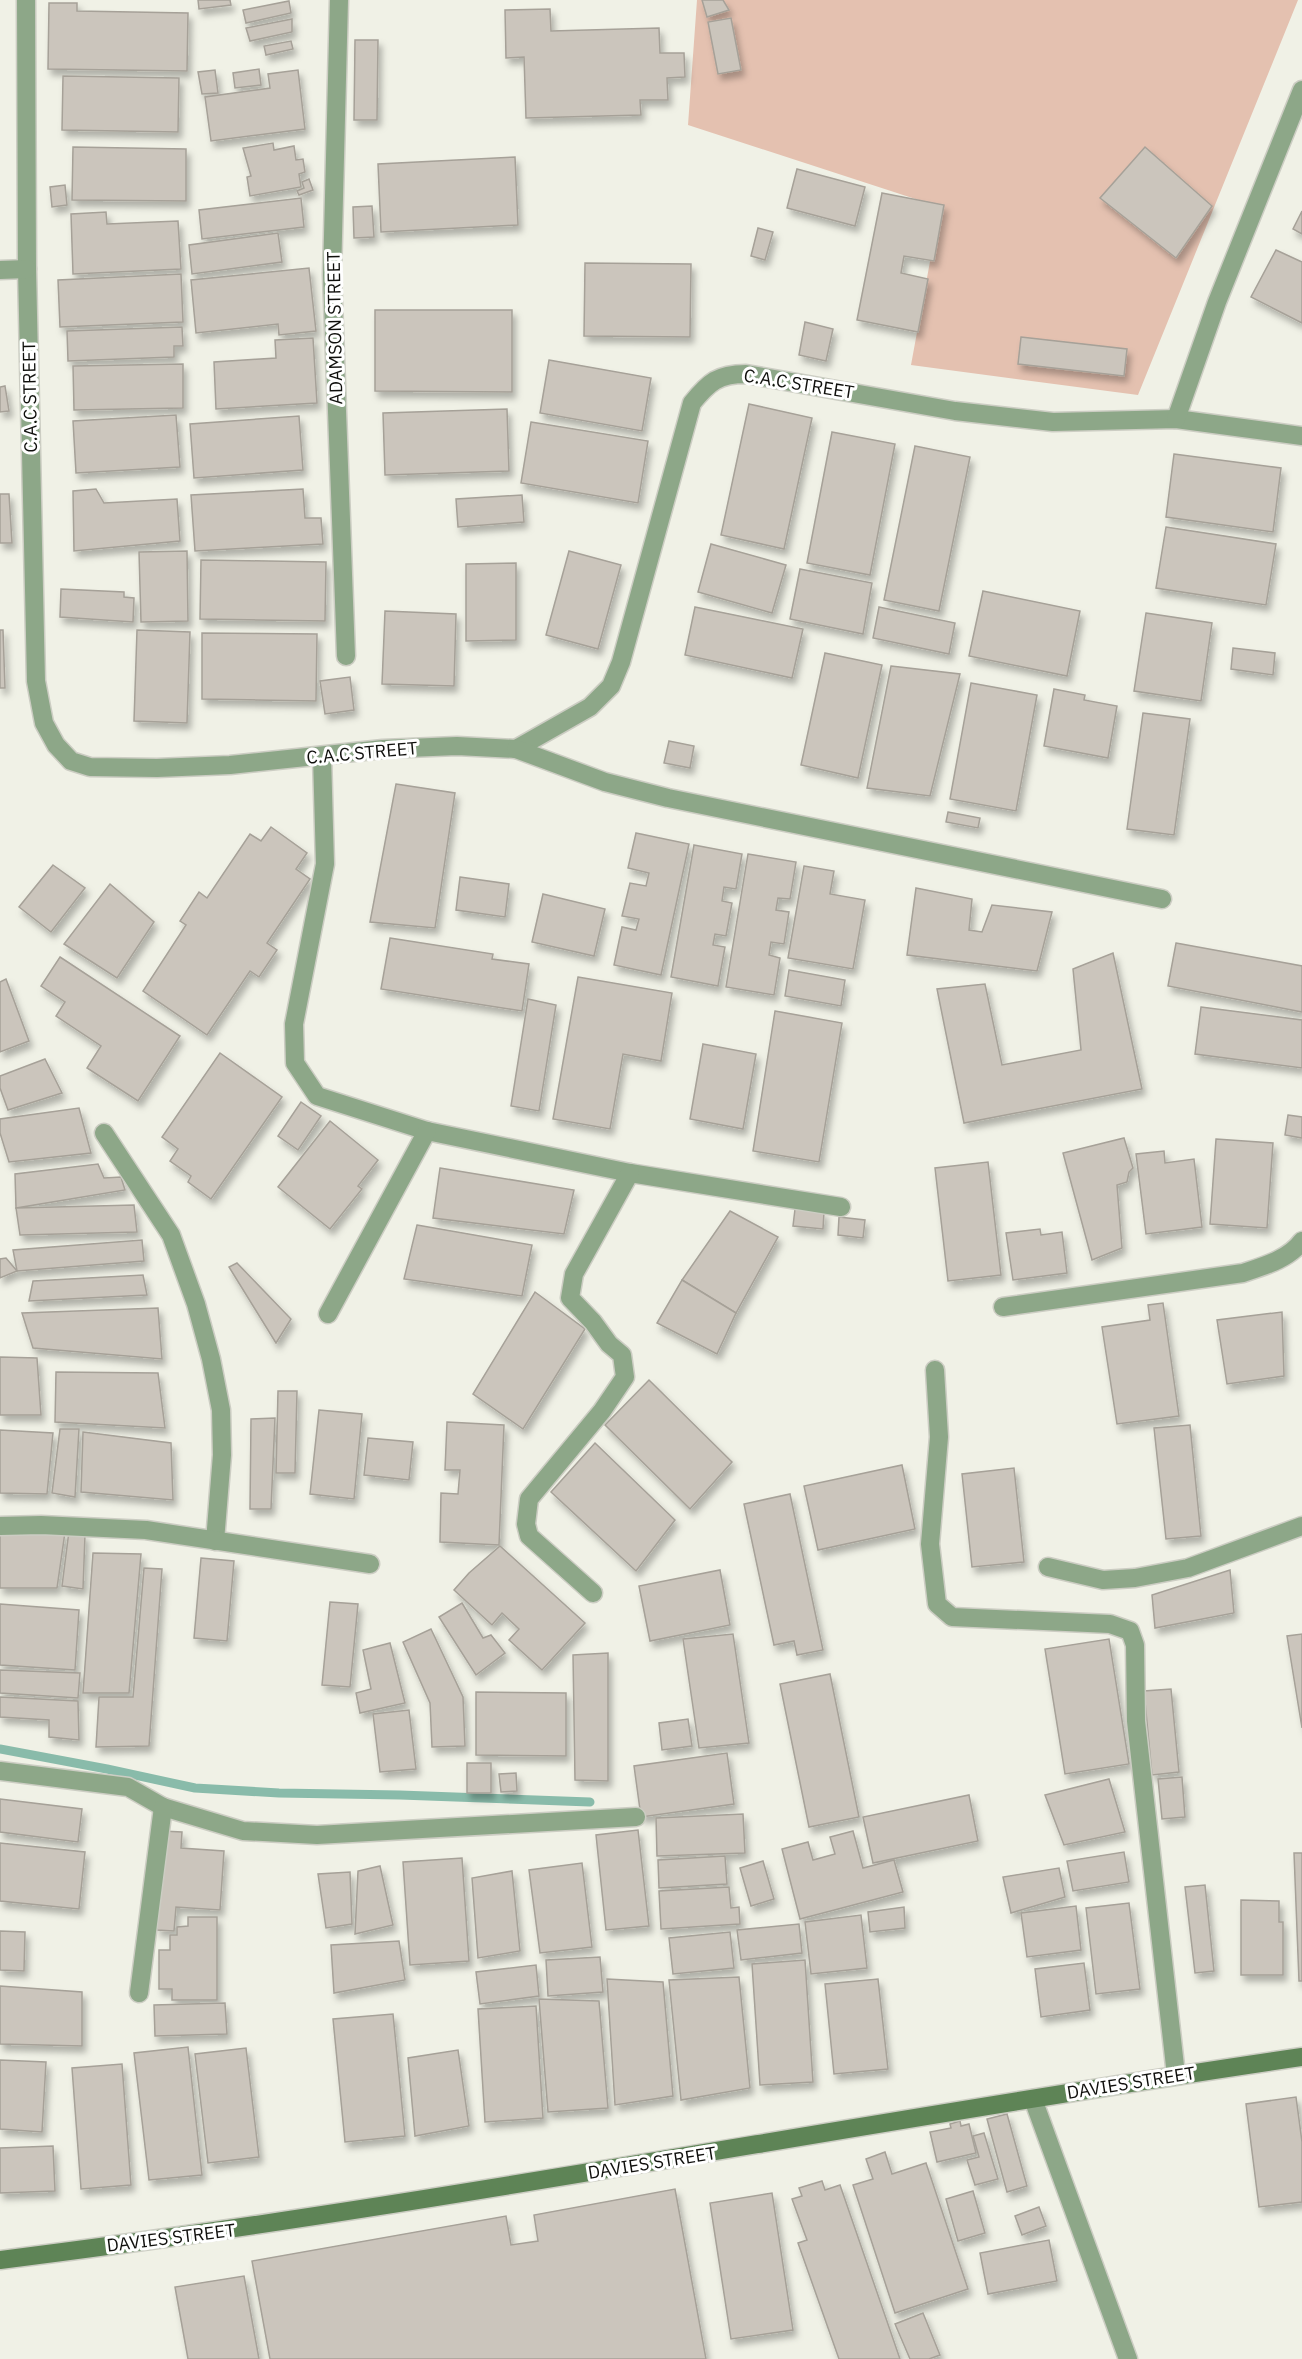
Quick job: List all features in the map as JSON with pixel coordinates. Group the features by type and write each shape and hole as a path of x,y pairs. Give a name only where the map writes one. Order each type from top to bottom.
{"street":[{"name":"C.A.C STREET","path":"26,0 27,269 36,681 44,723 56,746 71,761 90,767 199,767 383,749 457,746 516,749 590,707 611,686 621,662 692,402 707,384 729,374 746,374 955,411 1053,422 1176,419 1302,436"},
{"name":"ADAMSON STREET","path":"339,0 332,275 346,656"},
{"path":"1176,419 1217,302 1302,90"},
{"path":"0,270 27,269"},
{"path":"516,749 605,782 668,798 1162,898"},
{"path":"322,756 326,864 294,1024 296,1063 317,1096 427,1131 630,1173 841,1207"},
{"path":"328,1314 427,1131"},
{"path":"104,1133 171,1235 196,1304 211,1359 221,1410 222,1455 214,1541"},
{"path":"593,1593 529,1536 526,1524 529,1499 602,1411 625,1377 622,1355 609,1344 593,1322 570,1298 574,1274 630,1173"},
{"path":"1003,1307 1243,1273 1265,1266 1290,1253 1302,1240"},
{"path":"935,1370 939,1437 930,1544 937,1604 952,1617 1110,1624 1130,1631 1135,1645 1136,1721 1176,2075"},
{"path":"0,1526 41,1525 146,1530 370,1564"},
{"path":"1048,1567 1102,1580 1135,1578 1188,1568 1302,1526"},
{"path":"0,1770 128,1787 163,1807 243,1831 316,1835 636,1817"},
{"path":"139,1993 163,1807"},
{"name":"DAVIES STREET","path":"0,2260 262,2226 1176,2075 1302,2057"},
{"path":"1033,2099 1128,2359"}],"shaded area":[{"path":"697,0 1298,0 1138,395 911,365 940,207 688,125"}],"building":[{"path":"198,0 230,0 231,5 199,9"},
{"path":"702,0 723,0 729,10 707,17"},
{"path":"289,1 291,13 246,23 243,10"},
{"path":"49,3 77,3 77,11 188,13 187,71 48,69"},
{"path":"550,9 551,31 659,28 660,53 684,53 685,77 667,78 668,100 640,100 641,115 526,118 524,57 506,58 505,10"},
{"path":"731,18 741,70 718,74 708,22"},
{"path":"292,19 292,32 250,41 246,28"},
{"path":"355,40 378,40 377,120 354,120"},
{"path":"291,41 293,49 266,55 264,46"},
{"path":"259,69 261,85 235,88 233,73"},
{"path":"215,70 218,93 202,94 198,72"},
{"path":"298,70 305,129 211,141 205,97 270,88 268,74"},
{"path":"63,76 179,78 178,132 62,130"},
{"path":"273,143 274,150 294,146 296,160 303,159 305,172 299,174 301,187 250,196 247,177 251,176 243,148"},
{"path":"73,147 186,149 186,201 72,200"},
{"path":"1145,147 1212,206 1176,258 1100,198"},
{"path":"515,157 518,225 381,232 378,164"},
{"path":"797,169 865,187 855,226 787,208"},
{"path":"309,179 313,190 299,195 297,191 304,188 302,182"},
{"path":"65,185 67,205 52,207 50,187"},
{"path":"882,193 944,205 934,261 904,256 901,273 928,279 918,332 857,320"},
{"path":"301,198 304,227 202,239 199,210"},
{"path":"372,206 374,237 354,238 353,207"},
{"path":"1302,211 1302,234 1293,229"},
{"path":"106,212 107,224 178,221 181,269 73,274 71,214"},
{"path":"758,228 773,232 765,260 751,256"},
{"path":"278,233 282,262 192,274 189,245"},
{"path":"1276,250 1302,262 1302,323 1251,297"},
{"path":"585,263 691,264 690,337 584,336"},
{"path":"309,268 316,331 279,335 278,324 196,333 191,280"},
{"path":"181,274 183,322 60,327 58,280"},
{"path":"375,310 512,310 512,392 375,391"},
{"path":"805,322 833,329 826,361 799,355"},
{"path":"182,327 183,346 174,346 174,357 68,361 67,331"},
{"path":"1021,337 1127,349 1124,376 1018,364"},
{"path":"313,338 317,403 216,409 214,362 276,358 275,340"},
{"path":"549,360 651,378 642,431 540,413"},
{"path":"183,364 183,408 74,410 73,366"},
{"path":"5,386 9,411 0,412 0,387"},
{"path":"749,404 812,418 784,549 721,535"},
{"path":"507,409 509,471 385,475 383,413"},
{"path":"176,415 180,467 76,473 73,421"},
{"path":"299,416 303,470 194,478 190,424"},
{"path":"531,422 648,441 638,503 521,483"},
{"path":"832,432 895,444 870,575 807,563"},
{"path":"915,446 970,457 939,611 884,600"},
{"path":"1174,454 1281,468 1273,532 1166,517"},
{"path":"96,489 104,503 177,499 180,541 74,551 73,491"},
{"path":"303,489 305,518 321,518 323,544 195,551 191,495"},
{"path":"0,494 9,494 12,543 0,543"},
{"path":"522,495 524,522 458,527 456,499"},
{"path":"1166,527 1276,544 1266,605 1156,588"},
{"path":"711,544 786,565 772,613 698,592"},
{"path":"187,551 188,621 141,622 139,552"},
{"path":"569,551 621,565 598,649 546,635"},
{"path":"201,560 326,562 325,621 200,619"},
{"path":"516,563 516,640 466,641 466,564"},
{"path":"800,569 872,583 863,634 790,619"},
{"path":"61,589 124,592 124,597 134,598 133,622 60,617"},
{"path":"983,591 1080,611 1067,676 969,656"},
{"path":"695,607 803,629 792,678 685,655"},
{"path":"879,607 955,623 949,654 873,638"},
{"path":"385,611 456,614 454,686 382,684"},
{"path":"1146,613 1212,623 1201,701 1134,691"},
{"path":"0,630 3,630 5,688 0,688"},
{"path":"137,630 190,632 187,723 134,721"},
{"path":"202,633 317,634 316,701 202,699"},
{"path":"1233,648 1275,653 1273,675 1231,669"},
{"path":"825,653 882,665 858,778 801,765"},
{"path":"891,666 960,674 930,796 867,788"},
{"path":"350,677 354,710 325,714 320,681"},
{"path":"971,683 1037,695 1016,811 950,799"},
{"path":"1054,689 1085,695 1084,700 1117,706 1108,758 1044,746"},
{"path":"1143,713 1190,719 1174,835 1127,829"},
{"path":"669,741 694,746 690,768 664,763"},
{"path":"396,784 455,793 435,928 370,922"},
{"path":"948,812 980,818 978,828 946,822"},
{"path":"271,827 307,853 296,869 310,879 267,943 277,950 259,977 250,971 207,1035 143,991 186,925 180,921 199,892 207,898 250,834 261,841"},
{"path":"636,833 689,844 661,975 614,965 622,927 636,930 639,919 622,916 630,883 646,886 649,873 628,868"},
{"path":"694,845 742,854 736,889 724,887 722,901 732,903 726,936 715,934 713,945 725,947 718,986 671,977"},
{"path":"748,854 796,862 790,899 778,898 776,910 789,912 784,944 771,942 769,955 780,958 774,995 726,987"},
{"path":"53,865 85,888 51,932 19,907"},
{"path":"804,866 834,871 830,894 865,900 853,969 788,958"},
{"path":"460,877 509,884 505,917 456,910"},
{"path":"110,884 154,922 117,978 64,944"},
{"path":"916,888 972,899 969,930 982,932 992,905 1052,912 1037,971 907,955"},
{"path":"543,894 605,909 594,956 532,942"},
{"path":"390,938 493,954 492,959 529,964 522,1011 381,989"},
{"path":"1176,943 1302,966 1302,1012 1168,986"},
{"path":"1113,953 1142,1089 964,1123 937,989 985,984 1002,1065 1081,1050 1073,969"},
{"path":"60,957 180,1036 138,1101 87,1068 101,1046 56,1016 65,1002 41,986"},
{"path":"789,970 845,980 841,1006 785,996"},
{"path":"578,977 672,993 661,1061 623,1054 610,1129 553,1119"},
{"path":"6,979 29,1041 0,1052 0,982"},
{"path":"528,999 556,1005 539,1111 511,1106"},
{"path":"1201,1007 1302,1020 1302,1068 1195,1054"},
{"path":"775,1011 842,1023 819,1162 753,1151"},
{"path":"703,1044 756,1054 743,1129 690,1119"},
{"path":"220,1053 282,1097 211,1199 188,1182 191,1176 170,1161 178,1149 162,1137"},
{"path":"45,1059 62,1093 8,1110 0,1088 0,1076"},
{"path":"301,1102 321,1116 298,1150 278,1136"},
{"path":"79,1108 91,1153 9,1162 0,1133 0,1119"},
{"path":"1288,1115 1302,1117 1302,1138 1285,1135"},
{"path":"330,1121 378,1160 358,1186 362,1189 330,1229 278,1187"},
{"path":"1124,1138 1133,1168 1129,1172 1127,1182 1117,1185 1122,1248 1092,1260 1063,1153"},
{"path":"1216,1139 1273,1143 1267,1228 1210,1224"},
{"path":"1164,1151 1165,1163 1194,1159 1202,1227 1146,1234 1136,1154"},
{"path":"988,1162 1001,1275 948,1281 935,1168"},
{"path":"98,1164 104,1178 121,1177 125,1190 16,1208 15,1174"},
{"path":"440,1168 574,1190 564,1234 433,1218"},
{"path":"134,1205 137,1232 20,1235 16,1208"},
{"path":"795,1209 824,1212 823,1229 793,1226"},
{"path":"730,1211 778,1237 736,1313 682,1280"},
{"path":"839,1217 865,1220 863,1238 838,1235"},
{"path":"417,1225 532,1245 522,1296 404,1279"},
{"path":"1040,1229 1041,1235 1062,1232 1067,1273 1013,1280 1006,1233"},
{"path":"142,1240 144,1261 17,1271 13,1250"},
{"path":"6,1258 17,1271 0,1278 0,1259"},
{"path":"237,1263 291,1319 276,1343 229,1267"},
{"path":"143,1275 147,1295 29,1301 33,1281"},
{"path":"682,1280 736,1313 717,1354 657,1323"},
{"path":"535,1292 585,1329 523,1429 473,1394"},
{"path":"1163,1303 1179,1416 1117,1424 1102,1327 1150,1320 1148,1305"},
{"path":"158,1308 162,1359 33,1348 22,1313"},
{"path":"1282,1312 1284,1376 1227,1384 1217,1320"},
{"path":"0,1357 37,1358 41,1415 0,1415"},
{"path":"56,1372 158,1373 165,1428 55,1422"},
{"path":"649,1380 732,1462 690,1509 605,1425"},
{"path":"278,1391 297,1391 295,1473 276,1473"},
{"path":"319,1410 362,1414 354,1499 310,1494"},
{"path":"275,1418 271,1509 250,1509 251,1419"},
{"path":"447,1422 504,1425 499,1545 440,1542 441,1493 458,1494 460,1470 445,1470"},
{"path":"1190,1425 1201,1536 1166,1539 1154,1428"},
{"path":"60,1429 79,1429 75,1497 52,1493"},
{"path":"0,1430 53,1433 47,1494 0,1493"},
{"path":"83,1432 171,1443 173,1500 81,1492"},
{"path":"368,1438 413,1442 409,1480 364,1475"},
{"path":"595,1443 675,1520 636,1571 551,1492"},
{"path":"902,1465 915,1529 818,1550 804,1486"},
{"path":"1014,1468 1024,1562 972,1567 962,1474"},
{"path":"790,1494 823,1650 797,1655 794,1641 774,1645 744,1504"},
{"path":"0,1531 65,1532 57,1588 0,1588"},
{"path":"69,1531 85,1535 83,1589 62,1586"},
{"path":"500,1546 585,1623 542,1670 509,1640 519,1629 502,1613 492,1625 454,1590 469,1573"},
{"path":"93,1553 141,1554 129,1693 83,1693"},
{"path":"201,1558 234,1561 227,1641 194,1638"},
{"path":"144,1568 162,1569 149,1746 96,1747 99,1697 133,1697"},
{"path":"720,1570 730,1625 650,1641 639,1586"},
{"path":"1230,1570 1234,1613 1155,1628 1152,1595"},
{"path":"330,1602 358,1604 350,1687 322,1685"},
{"path":"462,1603 483,1638 491,1635 505,1653 476,1675 439,1617"},
{"path":"0,1604 79,1610 75,1670 0,1665"},
{"path":"431,1629 463,1697 465,1746 432,1747 430,1703 403,1642"},
{"path":"733,1634 749,1743 699,1748 683,1639"},
{"path":"1302,1634 1302,1728 1287,1636"},
{"path":"1109,1639 1129,1764 1065,1774 1045,1649"},
{"path":"390,1643 405,1703 360,1713 356,1693 371,1689 363,1650"},
{"path":"608,1653 608,1781 575,1780 573,1655"},
{"path":"0,1670 80,1673 78,1698 0,1693"},
{"path":"830,1674 859,1817 809,1827 780,1684"},
{"path":"1171,1689 1179,1772 1152,1775 1144,1691"},
{"path":"476,1692 566,1693 566,1756 476,1755"},
{"path":"0,1697 78,1701 79,1740 49,1737 49,1720 0,1717"},
{"path":"409,1710 416,1769 380,1772 373,1714"},
{"path":"688,1719 692,1746 662,1750 659,1723"},
{"path":"727,1753 734,1804 641,1817 634,1766"},
{"path":"467,1763 491,1763 491,1793 467,1793"},
{"path":"516,1773 517,1791 501,1792 499,1774"},
{"path":"1182,1777 1185,1817 1162,1819 1158,1779"},
{"path":"1109,1779 1125,1832 1064,1845 1045,1795"},
{"path":"969,1795 978,1841 873,1863 863,1817"},
{"path":"0,1799 82,1809 78,1842 0,1832"},
{"path":"743,1814 745,1853 657,1856 656,1818"},
{"path":"638,1830 649,1926 606,1930 596,1835"},
{"path":"162,1831 182,1832 181,1848 224,1851 220,1910 176,1907 174,1931 157,1930"},
{"path":"853,1831 863,1868 894,1860 903,1892 800,1919 782,1849 808,1842 813,1860 835,1854 830,1837"},
{"path":"0,1843 85,1852 79,1909 0,1901"},
{"path":"1124,1852 1129,1882 1073,1891 1067,1861"},
{"path":"1294,1853 1302,1853 1302,1981 1299,1981"},
{"path":"725,1856 727,1884 659,1888 658,1860"},
{"path":"462,1858 469,1961 410,1965 403,1862"},
{"path":"763,1861 774,1899 751,1906 740,1868"},
{"path":"582,1863 592,1947 540,1953 529,1870"},
{"path":"380,1866 393,1925 355,1934 358,1871"},
{"path":"1059,1868 1065,1897 1011,1913 1003,1877"},
{"path":"512,1871 520,1951 478,1958 472,1878"},
{"path":"350,1872 352,1924 326,1928 318,1874"},
{"path":"1205,1885 1214,1971 1195,1973 1185,1887"},
{"path":"729,1887 731,1908 739,1907 740,1924 661,1929 659,1891"},
{"path":"1241,1900 1279,1901 1279,1922 1283,1922 1283,1975 1241,1975"},
{"path":"1129,1903 1140,1989 1096,1994 1086,1908"},
{"path":"1076,1906 1081,1950 1027,1957 1021,1913"},
{"path":"904,1907 905,1928 870,1932 868,1912"},
{"path":"861,1915 867,1968 811,1974 805,1922"},
{"path":"188,1917 217,1917 217,2000 172,2000 172,1989 159,1989 159,1950 170,1950 170,1935 177,1935 177,1927 188,1926"},
{"path":"799,1924 802,1953 741,1960 737,1930"},
{"path":"0,1931 25,1932 24,1971 0,1970"},
{"path":"730,1932 734,1968 673,1974 669,1938"},
{"path":"399,1941 405,1980 334,1993 331,1945"},
{"path":"600,1957 603,1992 548,1996 546,1960"},
{"path":"805,1960 813,2082 760,2085 752,1964"},
{"path":"1084,1963 1090,2010 1041,2017 1035,1969"},
{"path":"536,1965 539,1996 480,2004 476,1972"},
{"path":"739,1977 750,2088 681,2100 669,1980"},
{"path":"607,1979 663,1982 673,2096 615,2105"},
{"path":"878,1979 888,2069 834,2074 825,1984"},
{"path":"0,1986 82,1992 82,2046 0,2044"},
{"path":"539,1999 599,2001 608,2108 548,2112"},
{"path":"225,2003 227,2034 155,2036 154,2005"},
{"path":"536,2006 543,2118 485,2122 478,2009"},
{"path":"393,2014 405,2136 345,2142 333,2019"},
{"path":"188,2047 202,2175 149,2180 134,2053"},
{"path":"246,2048 259,2157 208,2163 195,2054"},
{"path":"458,2050 469,2126 415,2136 408,2058"},
{"path":"0,2060 46,2062 42,2132 0,2129"},
{"path":"122,2064 131,2185 81,2189 72,2068"},
{"path":"1296,2097 1302,2142 1302,2202 1259,2207 1246,2104"},
{"path":"1007,2114 1027,2186 1007,2192 987,2119"},
{"path":"960,2121 961,2126 969,2124 976,2153 937,2162 930,2132 951,2128 950,2124"},
{"path":"984,2133 998,2179 975,2185 967,2160 979,2157 973,2136"},
{"path":"53,2146 55,2191 0,2193 0,2148"},
{"path":"885,2152 892,2174 926,2163 968,2289 895,2313 853,2185 873,2179 866,2159"},
{"path":"822,2181 825,2190 840,2185 900,2359 839,2359 798,2243 807,2240 792,2199 802,2196 799,2188"},
{"path":"675,2189 706,2359 270,2359 252,2261 506,2216 511,2245 538,2241 534,2215"},
{"path":"973,2191 985,2233 958,2241 946,2199"},
{"path":"772,2193 793,2330 731,2339 710,2203"},
{"path":"1039,2207 1046,2226 1022,2235 1015,2216"},
{"path":"1049,2240 1057,2281 988,2294 980,2253"},
{"path":"244,2276 259,2359 188,2359 175,2287"},
{"path":"923,2313 940,2355 929,2359 910,2359 895,2324"}],"waterway":[{"path":"0,1749 195,1788 279,1793 590,1802"}]}
